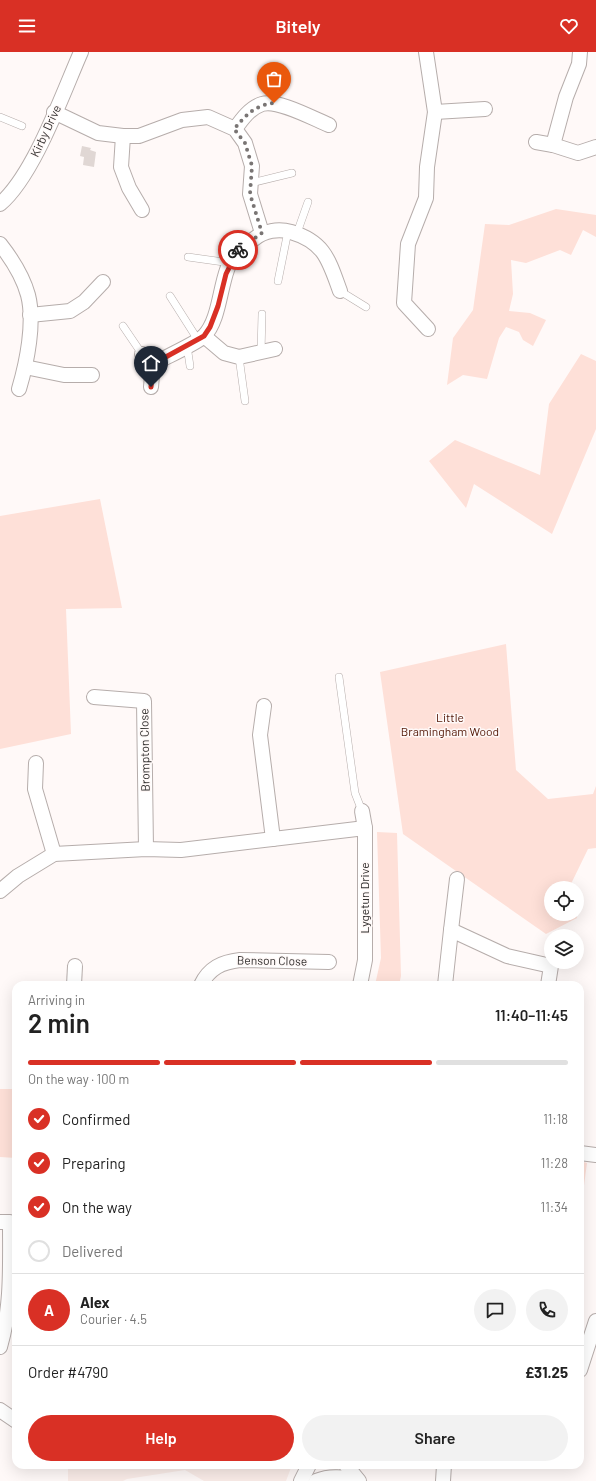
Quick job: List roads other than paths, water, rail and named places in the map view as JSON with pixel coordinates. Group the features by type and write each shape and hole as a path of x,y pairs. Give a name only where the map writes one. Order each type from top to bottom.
{"street":[{"name":"Kirby Drive","path":"0,204 9,197 31,164 82,52"},
{"path":"426,52 435,112 427,166 426,198 408,244 404,303 428,329"},
{"path":"553,145 566,97 579,64 580,52"},
{"path":"234,129 248,112 262,104 274,103 329,125"},
{"path":"435,112 485,109"},
{"path":"54,112 98,133 123,136 139,136 182,120 208,116 234,129 245,143 252,166 250,194 262,233"},
{"path":"123,136 121,167 129,188 142,210"},
{"path":"536,142 553,145 578,153 596,147"},
{"path":"153,364 197,341 210,327 216,313 226,274 238,250 262,233 284,230 307,236 327,256 340,291"},
{"path":"0,244 12,259 28,294 30,315 26,367 19,388"},
{"path":"30,315 70,311 84,302 102,282"},
{"path":"197,341 224,353 239,356 268,351"},
{"path":"142,354 153,364"},
{"path":"151,387 153,364"},
{"path":"26,367 64,375 92,375"},
{"name":"Brompton Close","path":"94,697 144,701 146,849"},
{"path":"264,706 260,735 273,839"},
{"path":"36,762 35,789 54,854"},
{"name":"Lygetun Drive","path":"361,981 365,960 365,828 362,811"},
{"path":"0,891 18,876 54,854 146,849 181,850 365,828"},
{"path":"445,981 457,879"},
{"path":"451,930 508,956 551,966 549,981"},
{"name":"Benson Close","path":"203,981 214,968 225,961 329,962"},
{"path":"74,981 75,966"},
{"path":"584,1154 596,1156"},
{"path":"0,1222 10,1222 10,1299 6,1327 0,1346"},
{"path":"584,1358 596,1321"},
{"path":"0,1410 12,1419"},
{"path":"301,1481 307,1469"},
{"path":"349,1469 358,1481"},
{"path":"443,1481 444,1469"},
{"path":"316,1481 324,1478 342,1477 358,1481"}],"lane":[{"path":"0,117 22,126"},
{"path":"251,183 292,173"},
{"path":"278,281 293,232 308,202"},
{"path":"188,257 231,263"},
{"path":"340,291 366,307"},
{"path":"170,296 197,341 190,366"},
{"path":"262,314 268,351"},
{"path":"123,326 142,354"},
{"path":"239,356 245,401"},
{"path":"339,677 355,793 362,811"}],"park label":[{"name":"Little Bramingham Wood","path":"450,725"}]}
